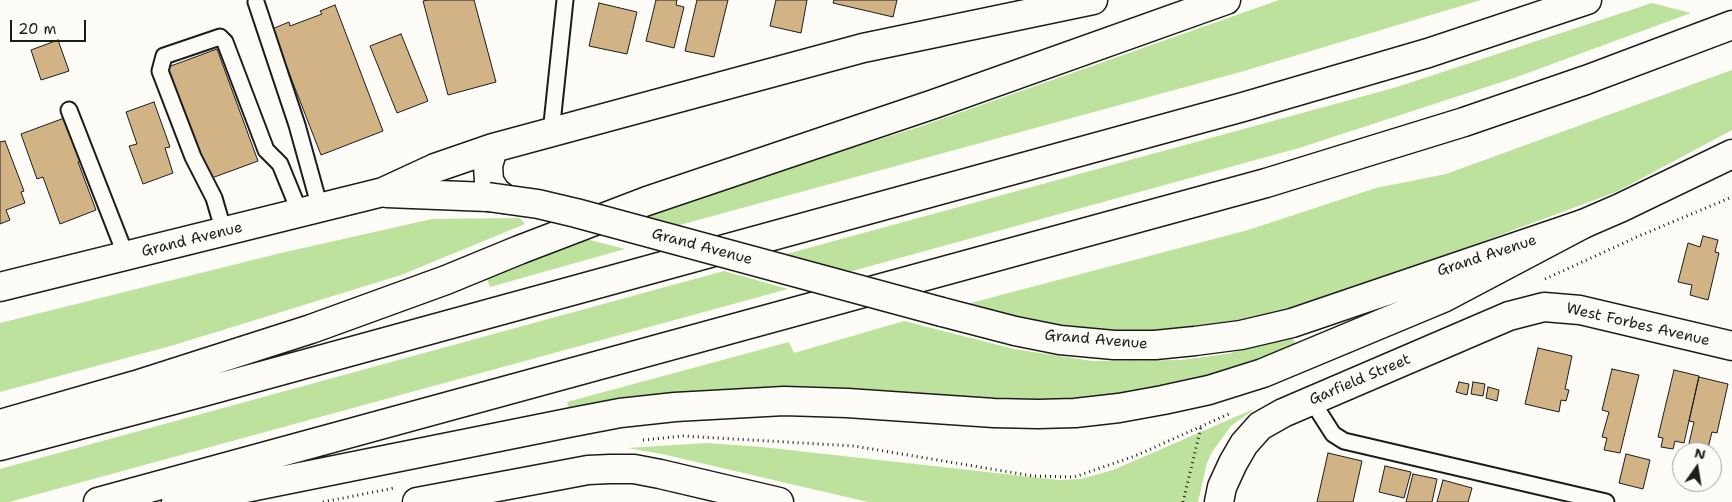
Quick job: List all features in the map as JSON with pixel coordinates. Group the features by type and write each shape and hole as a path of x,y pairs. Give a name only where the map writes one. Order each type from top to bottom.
{"main road":[{"name":"Grand Avenue","path":"0,287 383,192 435,168 493,148 863,48 1093,0"},
{"path":"0,424 144,382 330,323 446,280 647,201 934,104 1226,0"},
{"path":"0,446 212,390 1243,107 1428,53 1587,0"},
{"path":"98,502 1266,182 1464,122 1586,80 1732,25"},
{"path":"493,148 487,173 496,196"},
{"name":"Grand Avenue","path":"383,192 496,196 538,204 1015,331 1060,340 1114,345 1155,345 1222,338 1292,323 1583,224 1732,154"},
{"path":"176,502 585,419 675,406 784,401 1038,414 1110,409 1163,400 1209,390 1263,373 1443,298 1583,224"},
{"name":"West Forbes Avenue","path":"1544,307 1580,310 1732,346"},
{"name":"Garfield Street","path":"1219,502 1222,487 1233,463 1244,444 1260,426 1283,413 1509,316 1544,307"},
{"path":"418,502 465,497 588,470 626,469 660,474 779,502"}],"lane":[{"path":"551,133 565,0"},
{"path":"256,2 297,125 310,210"},
{"path":"224,232 214,198 193,157 160,71 164,56 220,37 225,42 266,150 280,164 310,210"},
{"path":"70,110 126,256"},
{"path":"1312,401 1333,434 1344,441 1606,502"}],"path":[{"path":"1183,502 1201,426"}],"green space":[{"path":"1279,0 1481,0 1244,71 676,226 641,218 758,177 919,127"},
{"path":"1652,3 1691,13 1514,78 1299,148 845,273 783,255 1397,87"},
{"path":"1732,70 1732,130 1616,192 1298,310 1269,318 1151,334 1048,326 963,305 1248,230 1376,188 1446,174"},
{"path":"520,218 525,224 401,275 174,345 0,392 0,323 281,253 432,219"},
{"path":"582,238 625,249 490,287 486,276"},
{"path":"724,271 788,289 9,502 0,502 0,469"},
{"path":"904,321 1014,349 1092,361 1181,360 1226,354 1293,338 1296,347 1227,374 1118,399 570,412 567,402 789,342 794,353"},
{"path":"1256,408 1231,426 1212,452 1207,463 1198,502 868,502 662,454 627,448 707,443 762,447 1059,480 1081,479 1113,470"}],"building":[{"path":"474,0 496,82 448,95 423,1"},
{"path":"656,0 677,0 676,5 684,7 674,48 646,41"},
{"path":"697,0 728,0 714,57 685,51"},
{"path":"776,0 807,0 801,33 770,26"},
{"path":"834,0 897,0 893,17 833,3"},
{"path":"599,3 637,12 627,54 589,46"},
{"path":"335,5 383,131 321,155 272,29 289,22 290,26 322,14 320,11"},
{"path":"401,34 428,101 397,113 370,46"},
{"path":"58,40 69,71 41,80 31,50"},
{"path":"217,49 258,161 209,179 168,67"},
{"path":"154,102 170,147 165,148 173,173 143,184 129,146 137,144 126,112"},
{"path":"67,117 84,160 78,162 96,210 60,224 43,177 37,179 21,134"},
{"path":"5,141 24,191 21,192 25,203 6,210 10,220 0,224 0,142"},
{"path":"1703,236 1718,240 1715,252 1719,253 1708,300 1690,295 1692,285 1678,282 1688,243 1700,247"},
{"path":"1538,348 1572,356 1565,389 1569,390 1566,401 1561,400 1559,412 1525,404"},
{"path":"1612,369 1639,375 1620,453 1604,450 1607,438 1602,437 1609,412 1602,410"},
{"path":"1674,370 1699,376 1684,442 1672,442 1672,449 1661,447 1663,438 1658,437"},
{"path":"1699,377 1728,384 1717,433 1712,432 1710,442 1689,442 1694,422 1689,421"},
{"path":"1459,382 1469,384 1467,395 1456,392"},
{"path":"1473,382 1485,384 1483,396 1471,394"},
{"path":"1488,387 1499,390 1497,401 1486,398"},
{"path":"1328,453 1362,461 1353,502 1317,502"},
{"path":"1626,454 1650,460 1643,489 1619,483"},
{"path":"1385,466 1411,472 1404,498 1379,492"},
{"path":"1413,474 1437,479 1432,502 1406,502"},
{"path":"1443,480 1472,488 1468,502 1437,502"}]}
